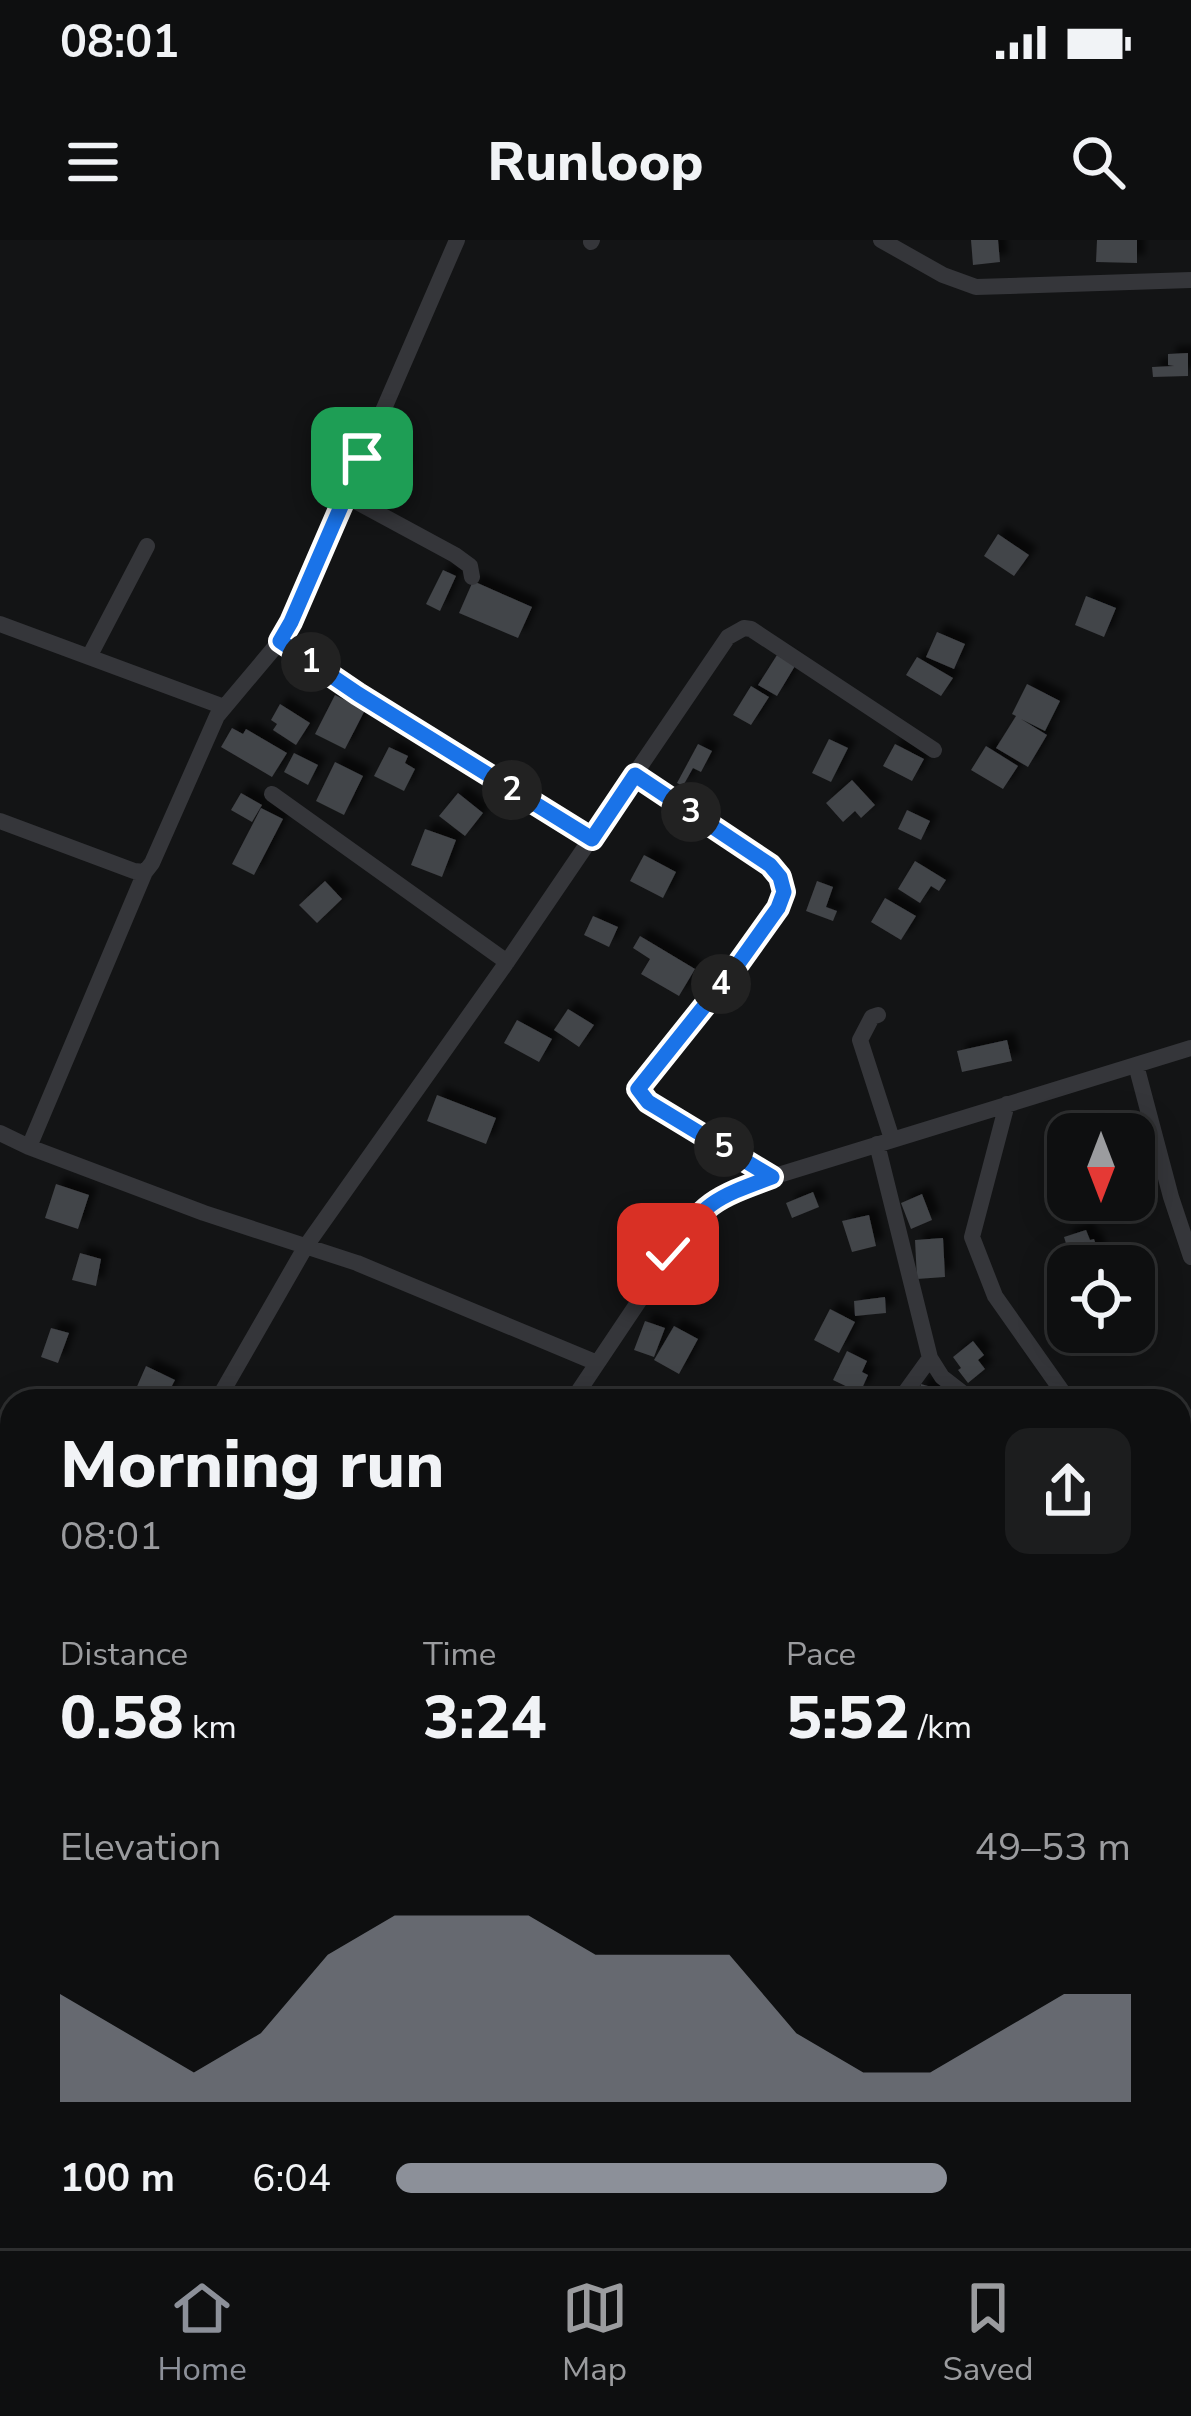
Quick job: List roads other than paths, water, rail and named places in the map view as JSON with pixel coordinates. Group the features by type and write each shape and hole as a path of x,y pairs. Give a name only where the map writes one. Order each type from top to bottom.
{"street":[{"path":"29,1147 145,872 224,707 291,622 457,240"},
{"path":"881,240 943,275 976,286 1191,280"},
{"path":"346,496 455,555 470,566 472,577"},
{"path":"89,657 147,546"},
{"path":"0,624 224,707"},
{"path":"224,1389 306,1246 507,962 721,646 743,628 760,635 934,750"},
{"path":"280,641 592,839"},
{"path":"635,775 770,865 780,877 784,892 778,908 638,1089 648,1102 772,1177"},
{"path":"272,794 507,962"},
{"path":"0,821 145,872"},
{"path":"878,1016 872,1017 860,1040 930,1358 934,1369 958,1389"},
{"path":"580,1389 695,1216 711,1202 772,1177 1191,1048"},
{"path":"1136,1065 1191,1257"},
{"path":"1007,1104 972,1237 995,1296 1061,1389"},
{"path":"0,1133 248,1228 357,1263 597,1364"},
{"path":"908,1389 930,1358"}]}
